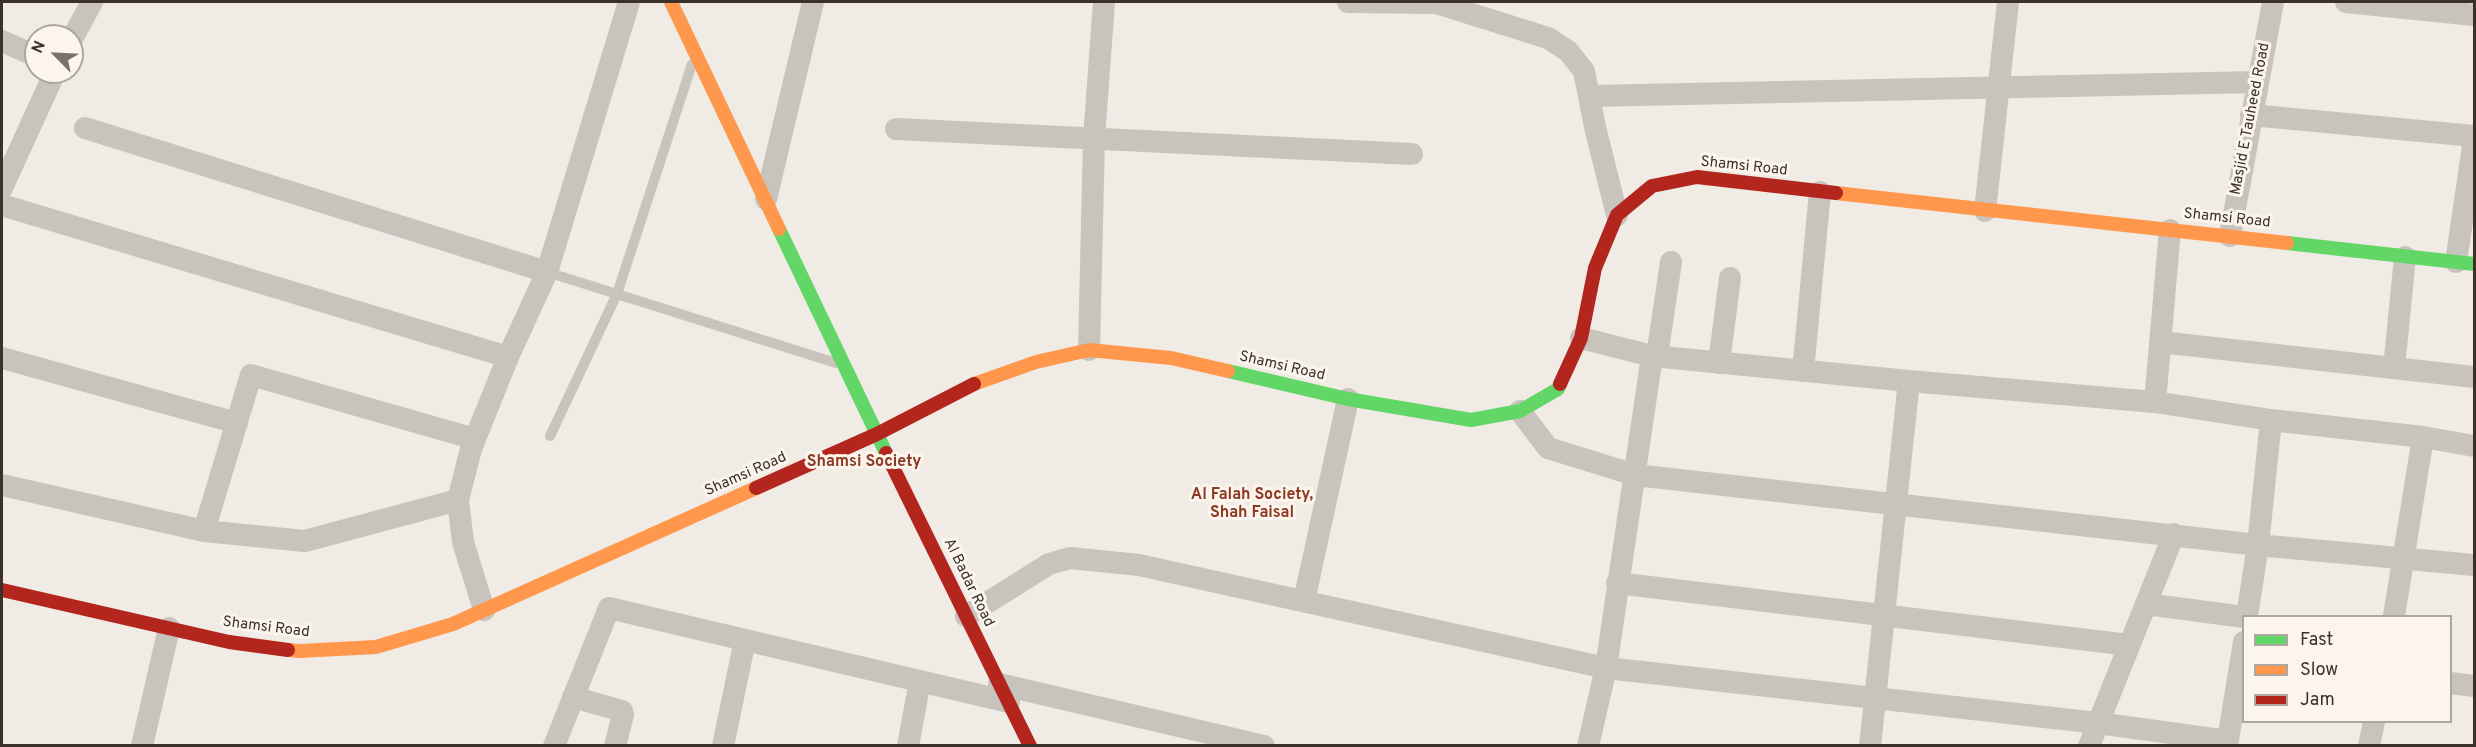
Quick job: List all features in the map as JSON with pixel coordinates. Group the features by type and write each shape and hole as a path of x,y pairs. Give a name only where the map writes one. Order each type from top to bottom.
{"street":[{"path":"80,24 92,2"},
{"path":"484,610 463,542 458,500 475,439 508,357 547,272 629,2"},
{"name":"Al Badar Road","path":"671,2 877,435 1030,746"},
{"path":"766,199 813,2"},
{"path":"1089,350 1094,138 1104,2"},
{"path":"1348,2 1435,2 1548,38 1568,51 1584,71 1617,215"},
{"path":"1985,211 2008,2"},
{"name":"Masjid E Tauheed Road","path":"2230,236 2273,2"},
{"path":"2346,2 2475,15"},
{"path":"2,41 24,51"},
{"path":"1590,96 2258,82"},
{"path":"2,188 8,157 48,84"},
{"path":"2251,116 2475,137 2465,263"},
{"path":"85,128 547,272"},
{"path":"896,129 1412,154"},
{"name":"Shamsi Road","path":"2,590 229,642 299,651 376,647 453,624 877,435 978,382 1036,362 1089,350 1171,358 1348,399 1471,420 1520,411 1558,389 1581,338 1594,268 1617,215 1652,186 1697,177 2465,263"},
{"path":"1803,371 1820,192"},
{"path":"2,205 508,357"},
{"path":"2155,402 2170,230"},
{"path":"2394,368 2405,256"},
{"path":"1588,746 1606,668 1617,583 1671,262"},
{"path":"1719,363 1730,278"},
{"path":"1581,338 1654,356 2155,402 2271,420 2423,437 2475,446"},
{"path":"2160,342 2475,377"},
{"path":"2,358 237,423"},
{"path":"204,531 251,375 475,439"},
{"path":"1870,746 1909,381"},
{"path":"1304,601 1348,399"},
{"path":"1520,411 1548,448 1635,475 2258,545 2475,565"},
{"path":"2245,615 2258,545 2271,420"},
{"path":"2394,615 2423,437"},
{"path":"2,485 204,531 305,541 458,500"},
{"path":"2089,746 2174,534"},
{"path":"966,616 1049,564 1070,558 1139,565 1606,668 2098,723 2228,743 2242,660"},
{"path":"1617,583 2129,645"},
{"path":"2146,604 2242,617"},
{"path":"554,746 609,608 920,681 1004,693 1264,746"},
{"path":"142,746 169,628"},
{"path":"723,746 745,640"},
{"path":"908,746 920,681"},
{"path":"2452,683 2475,686"},
{"path":"573,697 622,711 615,746"},
{"path":"2369,746 2374,723"}],"lane":[{"path":"550,436 617,294 696,53"},
{"path":"547,272 844,366"}],"traffic: fast":[{"path":"779,229 886,453"},
{"path":"2287,243 2474,264"},
{"path":"1228,371 1348,399 1471,420 1520,411 1558,389 1560,384"}],"traffic: slow":[{"path":"671,2 779,229"},
{"path":"1836,193 2287,243"},
{"path":"974,384 1036,362 1089,350 1171,358 1228,371"},
{"path":"288,650 376,647 453,624 756,488"}],"traffic: jam":[{"path":"1560,384 1581,338 1595,268 1617,215 1652,186 1697,177 1836,193"},
{"path":"756,488 877,434 974,384"},
{"path":"886,453 1030,746"},
{"path":"2,590 229,642 288,650"}],"district":[{"name":"Shamsi Society","path":"864,463"},
{"name":"Al Falah Society, Shah Faisal","path":"1252,505"}]}
